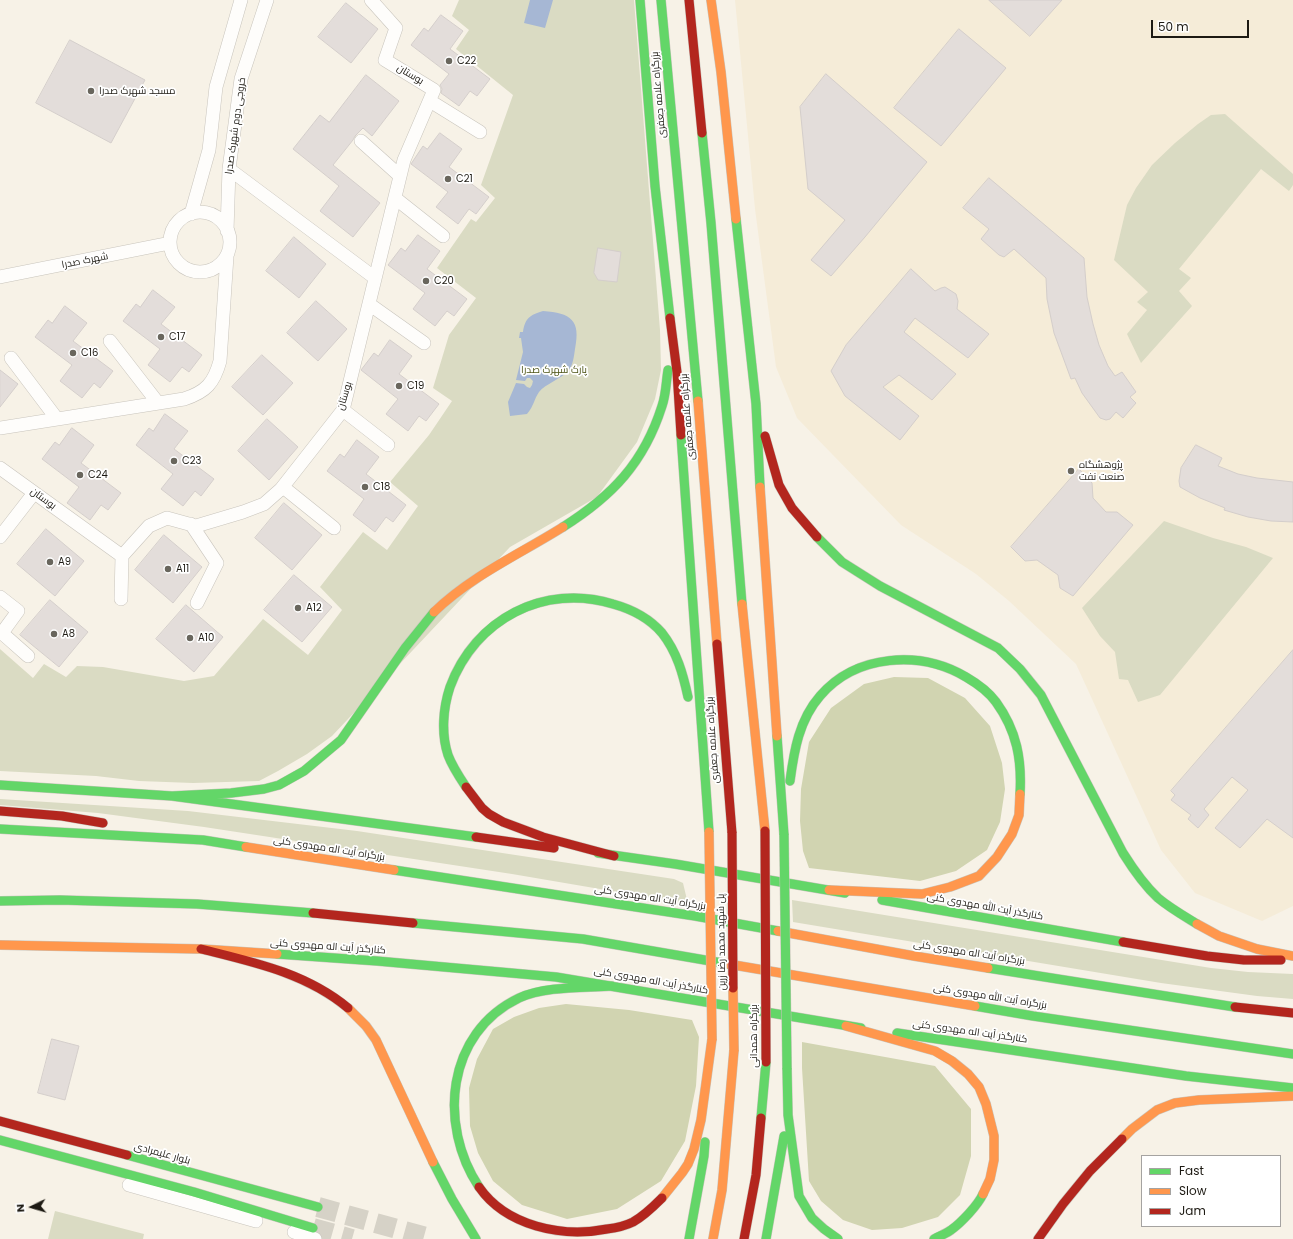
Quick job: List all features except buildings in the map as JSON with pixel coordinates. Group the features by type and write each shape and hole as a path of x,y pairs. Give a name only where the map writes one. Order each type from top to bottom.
{"main road":[{"path":"640,0 651,149 670,327 677,372 709,832 712,1039 704,1156 689,1239"},
{"name":"بزرگراه علامه جعفری","path":"661,0 700,418 732,834"},
{"name":"بزرگراه همدانی","path":"689,0 711,223 738,575 765,831 766,1062 756,1175 744,1239"},
{"path":"711,0 722,87 756,404 758,460 784,835 788,1115 799,1196 812,1218 838,1239"},
{"path":"172,796 217,794 255,790 278,785 299,774 340,740 424,622 444,603 470,583 572,523 602,500 617,486 631,469 643,450 662,405 669,369 668,353 670,327"},
{"path":"756,404 779,485 792,508 812,532 842,562 880,586 998,648 1020,669 1041,695 1123,853 1157,898 1177,912 1219,936 1257,949 1293,956"},
{"path":"614,856 514,827 488,814 468,793 447,751 444,716 452,681 460,663 471,647 484,633 514,612 532,604 555,599 572,598 604,601 619,604 642,616 653,624 665,637 674,650 681,666 706,782"},
{"path":"784,835 794,750 806,718 816,702 830,685 846,674 883,660 913,659 934,662 979,684 997,703 1008,723 1017,746 1022,776 1019,816 1009,841 997,858 978,877 921,894 829,890"},
{"path":"0,785 172,796 614,856"},
{"path":"0,811 62,816 109,824"},
{"path":"124,826 203,840"},
{"name":"بزرگراه آیت اله مهدوی کنی","path":"0,829 203,840 695,916 914,956 1228,1006 1293,1013"},
{"name":"پل شهید محمد رضا زرین","path":"732,834 734,1050"},
{"name":"کنارگذر آیت الله مهدوی کنی","path":"614,856 675,864 1207,956 1244,960 1293,960"},
{"name":"بزرگراه آیت الله مهدوی کنی","path":"0,901 60,900 197,904 583,939 1033,1016 1293,1054"},
{"name":"کنارگذر آیت اله مهدوی کنی","path":"0,945 201,949 556,976 846,1026 971,1043 1186,1076 1293,1088"},
{"path":"201,949 271,968 312,984 340,1001 370,1030 403,1095 436,1170 461,1218 476,1239"},
{"path":"612,986 555,990 520,997 489,1017 474,1033 462,1057 455,1082 454,1106 456,1132 462,1155 471,1175 482,1192 518,1221 537,1229 564,1236 589,1235 611,1230 634,1222 661,1200 677,1180 692,1157 698,1138 712,1039"},
{"path":"846,1026 935,1051 952,1061 968,1074 979,1087 986,1104 994,1136 994,1160 990,1179 981,1198 966,1215 951,1230 934,1239"},
{"name":"بزرگراه همدانی","path":"712,1239 722,1190 734,1050"},
{"path":"1038,1239 1063,1204 1090,1171 1127,1134 1157,1110 1175,1103 1199,1100 1293,1096"},
{"path":"766,1239 788,1115"},
{"name":"بلوار علیمرادی","path":"0,1121 318,1207"},
{"path":"0,1140 48,1152"}],"street":[{"path":"191,214 209,150 216,87 241,0"},
{"name":"خروجی دوم شهرک صدرا","path":"227,231 229,169 241,79 267,0"},
{"name":"بوستان","path":"0,468 122,556 150,526 161,520 167,518 196,526 264,504 283,487 343,410 404,160 434,90 385,60 396,28 371,0"},
{"path":"430,101 480,132"},
{"path":"362,141 400,176"},
{"path":"229,169 375,278"},
{"path":"395,198 443,236"},
{"path":"201,212 211,214 220,220 227,231 230,238 230,248 222,263 215,269 206,272 194,271 182,266 176,260 172,252 170,243 171,234 175,226 182,219 191,214 201,212"},
{"name":"شهرک صدرا","path":"0,277 170,243"},
{"path":"0,428 184,399 197,394 209,386 216,374 220,361 227,256"},
{"path":"369,304 424,343"},
{"path":"110,341 158,403"},
{"path":"11,358 57,419"},
{"path":"343,410 388,445"},
{"path":"283,487 334,528"},
{"path":"0,537 34,493"},
{"path":"191,524 217,563 196,603"},
{"path":"121,599 122,556"},
{"path":"0,597 18,611 2,633 28,656"},
{"path":"48,1152 98,1176 279,1227 314,1234"}],"shaded area":[{"name":"پژوهشگاه صنعت نفت","path":"735,0 1293,0 1293,906 1262,921 1195,893 1161,850 1076,664 1009,601 976,574 901,525 797,418 776,367 755,209"}],"green space":[{"name":"پارک شهرک صدرا","path":"459,0 634,0 660,330 661,370 655,399 637,442 597,497 510,547 332,736 307,754 259,781 193,783 139,781 96,776 0,771 0,649 33,678 44,664 66,677 77,666 103,667 184,681 214,676 263,619 308,655 342,610 320,587 363,532 387,550 418,506 390,482 429,435 452,401 433,388 449,335 476,298 437,268 471,219 476,222 495,198 481,185 513,95 456,49 469,30 452,16"},
{"path":"1225,114 1293,174 1293,185 1289,191 1261,169 1179,269 1191,278 1179,291 1192,306 1141,363 1127,334 1147,310 1137,302 1148,292 1114,260 1127,205 1136,188 1152,165 1175,143 1211,115"},
{"path":"1164,521 1213,538 1246,547 1273,558 1160,695 1138,702 1128,680 1119,679 1115,652 1100,636 1082,608"},
{"path":"894,677 928,678 965,698 990,726 1002,763 1005,789 1000,822 987,850 956,871 920,881 809,868 803,851 800,821 801,789 809,742 831,708 864,684"},
{"path":"0,799 188,811 357,831 674,879 683,883 688,904 512,874 204,827 98,813 0,805"},
{"path":"792,900 1211,968 1248,972 1293,974 1293,999 1257,996 1161,983 793,922"},
{"path":"566,1004 629,1010 692,1020 699,1037 696,1086 685,1141 661,1181 617,1209 567,1219 522,1205 493,1181 478,1153 470,1126 469,1088 477,1059 493,1029 514,1017 539,1008"},
{"path":"802,1042 935,1066 971,1109 971,1156 960,1195 938,1217 902,1228 872,1230 843,1220 821,1201 809,1181 802,1068"},
{"path":"55,1211 144,1234 143,1239 48,1239"}],"water":[{"path":"530,0 553,0 545,28 524,23"},
{"path":"543,311 561,314 572,320 576,331 574,357 570,368 566,373 545,386 539,392 527,414 510,416 508,402 516,383 524,384 530,388 533,381 530,378 527,378 525,381 516,380 523,352 521,338 519,338 520,332 523,332 525,323 529,318"}],"tunnel":[{"path":"318,1207 433,1239"},
{"path":"313,1228 352,1239"}],"traffic: fast":[{"path":"640,0 655,186 670,318"},
{"path":"661,0 698,401"},
{"path":"702,133 711,223 742,604"},
{"path":"736,219 756,404 760,487"},
{"path":"563,527 597,503 611,490 636,461 655,426 663,402 668,370"},
{"path":"681,435 709,832"},
{"path":"817,537 842,562 880,586 998,648 1020,669 1041,695 1123,853 1135,871 1158,898 1172,909 1197,924"},
{"path":"466,787 456,772 448,755 444,738 444,712 450,687 461,663 476,642 494,625 515,612 538,603 562,599 587,599 613,604 627,609 652,623 667,640 679,664 688,697"},
{"path":"172,796 231,793 264,789 279,785 304,771 341,740 405,648 434,612"},
{"path":"790,781 793,758 802,726 807,715 820,696 835,682 870,664 909,660 948,668 975,682 993,698 1009,724 1017,746 1020,769 1020,794"},
{"path":"777,736 784,835"},
{"path":"0,785 172,796 476,837"},
{"path":"0,829 203,840 246,847"},
{"path":"784,835 787,1068"},
{"path":"598,853 675,864 845,893"},
{"path":"394,870 695,916 778,931"},
{"path":"0,901 60,900 197,904 313,913"},
{"path":"882,900 1123,942"},
{"path":"413,923 583,939 728,964"},
{"path":"277,954 377,961 556,977 861,1028"},
{"path":"988,968 1235,1007"},
{"path":"479,1187 466,1163 458,1136 454,1109 456,1082 463,1057 476,1034 495,1014 519,998 529,994 552,989 612,986"},
{"path":"975,1006 1033,1016 1293,1054"},
{"path":"897,1033 1186,1076 1293,1088"},
{"path":"761,1118 766,1062"},
{"path":"787,1068 788,1115 799,1196 812,1218 838,1239"},
{"path":"766,1239 784,1136"},
{"path":"0,1140 194,1192 313,1228"},
{"path":"689,1239 704,1156 705,1142"},
{"path":"127,1155 318,1207"},
{"path":"433,1162 452,1199 476,1239"},
{"path":"934,1239 960,1223 983,1194"}],"traffic: slow":[{"path":"711,0 721,72 736,219"},
{"path":"698,401 717,644"},
{"path":"760,487 777,736"},
{"path":"434,612 448,599 480,576 563,527"},
{"path":"742,604 765,831"},
{"path":"829,890 922,894 950,887 979,876 997,857 1012,834 1019,815 1020,794"},
{"path":"709,832 712,1039"},
{"path":"246,847 394,870"},
{"path":"1197,924 1219,936 1257,949 1293,956"},
{"path":"778,931 988,968"},
{"path":"0,945 201,949 277,954"},
{"path":"728,964 975,1006"},
{"path":"733,988 734,1050"},
{"path":"348,1008 366,1026 376,1040 433,1162"},
{"path":"846,1026 935,1051 952,1061 968,1074 979,1087 986,1104 994,1136 994,1160 990,1179 983,1194"},
{"path":"662,1198 688,1164 694,1149 701,1120 712,1039"},
{"path":"713,1239 722,1190 734,1050"},
{"path":"1122,1139 1132,1129 1157,1110 1175,1103 1199,1100 1293,1096"}],"traffic: jam":[{"path":"689,0 702,133"},
{"path":"670,318 677,372 681,435"},
{"path":"765,436 779,485 792,508 817,537"},
{"path":"717,644 732,833"},
{"path":"466,787 482,808 503,822 543,837 614,856"},
{"path":"0,811 62,816 103,823"},
{"path":"765,831 766,1062"},
{"path":"732,833 733,988"},
{"path":"476,837 554,848"},
{"path":"313,913 413,923"},
{"path":"1123,942 1207,956 1244,960 1281,960"},
{"path":"201,949 259,964 297,977 332,996 348,1008"},
{"path":"1235,1007 1293,1013"},
{"path":"744,1239 756,1175 761,1118"},
{"path":"0,1121 127,1155"},
{"path":"1038,1239 1063,1204 1090,1171 1122,1139"},
{"path":"479,1187 490,1200 504,1211 520,1220 536,1226 572,1232 590,1231 627,1225 641,1217 662,1198"}],"place":[{"name":"C22","path":"449,61"},
{"name":"مسجد شهرک صدرا","path":"91,91"},
{"name":"C21","path":"448,179"},
{"name":"C20","path":"426,281"},
{"name":"C17","path":"161,337"},
{"name":"C16","path":"73,353"},
{"name":"C19","path":"399,386"},
{"name":"C23","path":"174,461"},
{"name":"پژوهشگاه صنعت نفت","path":"1071,471"},
{"name":"C24","path":"80,475"},
{"name":"C18","path":"365,487"},
{"name":"A9","path":"50,562"},
{"name":"A11","path":"168,569"},
{"name":"A12","path":"298,608"},
{"name":"A8","path":"54,634"},
{"name":"A10","path":"190,638"}]}
